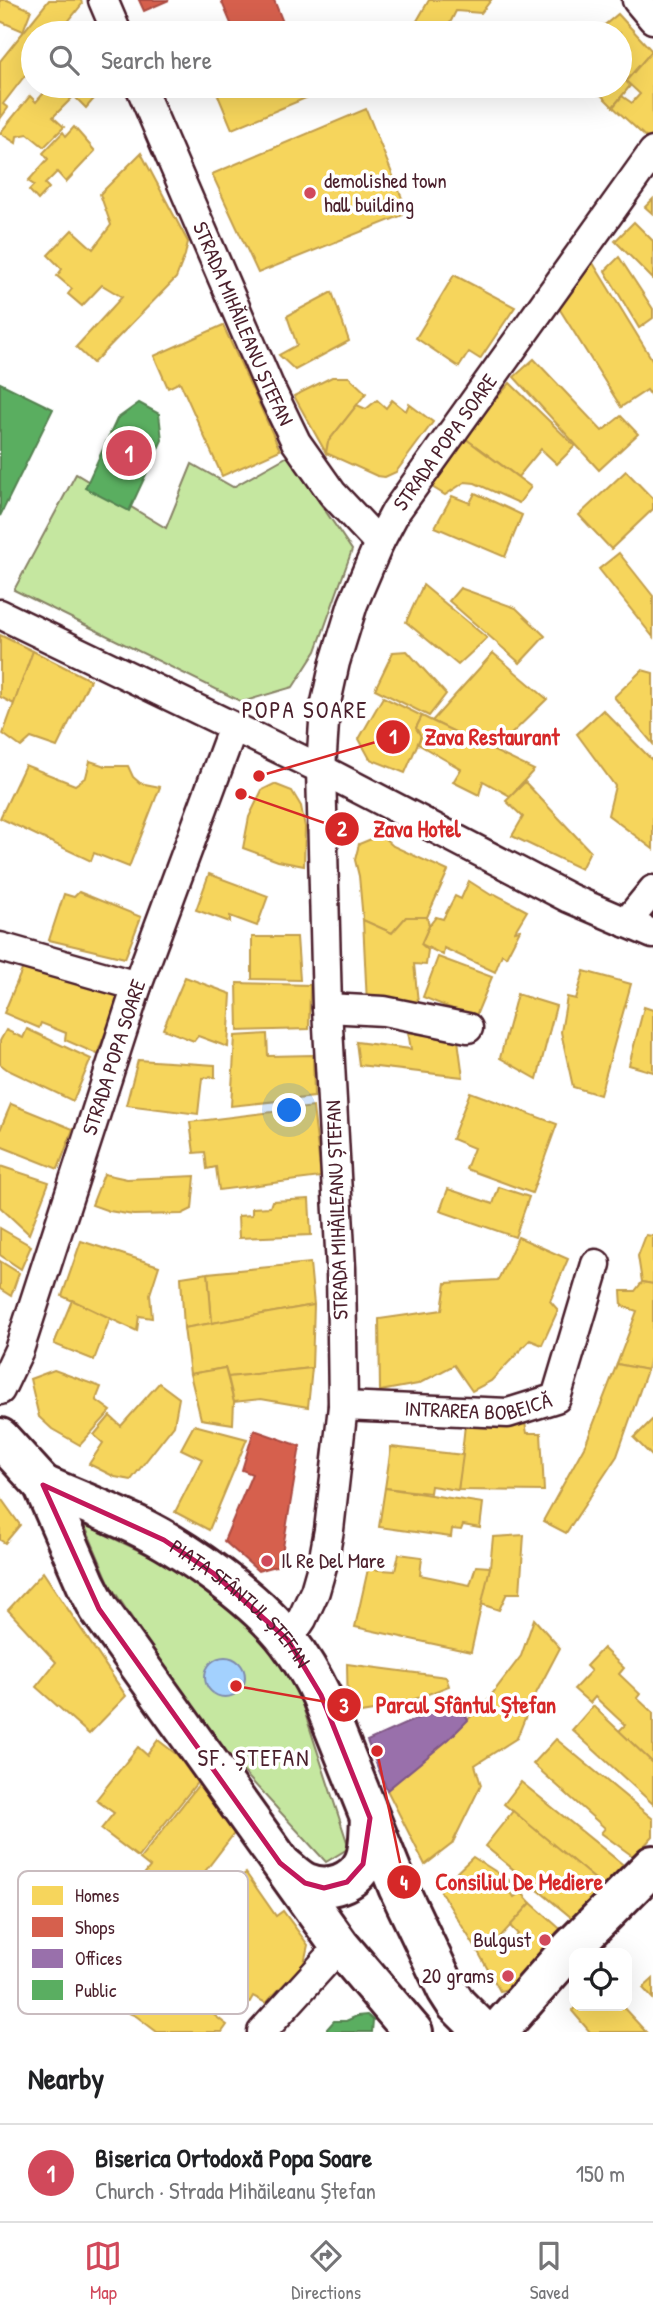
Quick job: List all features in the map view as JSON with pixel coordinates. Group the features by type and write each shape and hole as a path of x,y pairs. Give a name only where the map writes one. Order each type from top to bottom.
{"street":[{"path":"103,0 112,21"},
{"path":"637,0 653,19"},
{"name":"STRADA MIHĂILEANU ȘTEFAN","path":"145,98 269,386 296,442 332,493 379,543"},
{"name":"STRADA POPA SOARE","path":"321,769 325,707 335,662 354,604 379,543 413,484 653,152"},
{"path":"0,614 321,769 512,869 653,934"},
{"name":"STRADA POPA SOARE","path":"0,1390 19,1350 137,986 233,727"},
{"name":"STRADA MIHĂILEANU ȘTEFAN","path":"288,1640 302,1619 323,1563 343,1406 341,1268 327,1008 321,769"},
{"path":"626,923 653,890"},
{"path":"0,947 137,986"},
{"path":"327,1008 384,1011 468,1028"},
{"name":"INTRAREA BOBEICĂ","path":"343,1406 508,1413 556,1398 596,1264"},
{"name":"PIAȚA SFÂNTUL ȘTEFAN","path":"0,1438 43,1485 99,1609 340,1946 413,2032"},
{"name":"PIAȚA SFÂNTUL ȘTEFAN","path":"43,1485 164,1540 214,1573 288,1640 321,1695 398,1887 447,1990 456,2004 484,2032"},
{"path":"86,1584 87,1559 95,1541 120,1525 136,1525"},
{"name":"PIAȚA SFÂNTUL ȘTEFAN","path":"280,1863 305,1883 324,1888 347,1882 363,1864 370,1818"},
{"path":"497,2032 580,1938 653,1865"},
{"path":"262,2032 340,1946"}],"highlighted area":[{"path":"43,1485 164,1540 213,1573 288,1640 321,1695 370,1818 363,1864 347,1882 324,1888 305,1883 280,1863 99,1609"}],"green space":[{"path":"288,456 352,550 316,651 293,687 242,702 14,590 76,474 166,528 192,464 233,487"},
{"path":"84,1524 169,1565 247,1624 275,1656 299,1695 349,1848 326,1862 229,1756 172,1678 110,1585"}],"water":[{"path":"225,1657 233,1658 239,1663 244,1669 244,1685 239,1691 233,1696 225,1697 217,1696 211,1691 206,1685 205,1677 206,1669 211,1663 217,1658"}],"building: Homes":[{"path":"0,0 7,0 31,10 27,21 21,21 21,30 0,21"},
{"path":"49,0 81,0 82,4 69,21 32,21"},
{"path":"429,0 491,0 481,13 456,11 451,21 417,21"},
{"path":"618,14 624,21 610,21"},
{"path":"632,29 652,51 632,74"},
{"path":"21,35 21,81 3,104 8,108 0,119 0,61"},
{"path":"652,51 653,138 650,141 613,107 620,98 632,103 640,94 632,87 632,74"},
{"path":"28,98 36,102 40,98 72,98 53,117 64,127 44,147 28,134 17,136 16,143 0,133"},
{"path":"76,98 95,98 86,108"},
{"path":"219,98 306,98 232,129"},
{"path":"604,98 620,98 613,107"},
{"name":"demolished town hall building","path":"366,109 408,213 258,273 212,174"},
{"path":"74,127 95,151 66,182 57,172 45,184 49,188 38,200 29,190 34,185 28,181 48,159 43,153 63,132 66,136"},
{"path":"141,153 188,242 176,278 93,363 76,347 122,297 102,285 82,306 68,294 72,289 57,276 62,269 48,255 72,230 93,249 111,225 100,194"},
{"path":"653,199 653,214 645,207"},
{"path":"634,222 653,241 653,279 615,241"},
{"path":"619,257 653,309 653,318 639,328 605,271"},
{"path":"593,263 653,361 653,399 647,390 621,407 557,305"},
{"path":"454,275 515,307 480,359 469,352 459,367 416,338"},
{"path":"332,292 349,341 295,370 279,355 297,345 287,316"},
{"path":"223,325 280,450 222,476 180,382 168,388 154,356"},
{"path":"534,359 602,431 621,416 638,434 599,470 514,377"},
{"path":"332,377 349,377 366,393 328,442 326,453 294,396"},
{"path":"510,383 575,446 557,464 541,449 518,477 466,439 468,435 465,433 485,405 488,408"},
{"path":"377,400 386,408 392,400 406,411 409,404 433,422 396,472 385,477 326,453 328,442 357,405 366,409"},
{"path":"466,439 531,487 519,503 475,483 465,482 445,495 432,487"},
{"path":"626,471 653,499 653,509 611,549 579,515"},
{"path":"475,493 522,515 505,557 435,527 452,496 470,503"},
{"path":"619,553 653,596 653,637 599,569"},
{"path":"423,585 487,638 458,665 406,622"},
{"path":"460,588 516,608 545,636 520,663 449,601"},
{"path":"0,635 33,651 14,704 0,697"},
{"path":"33,651 90,680 57,747 31,738 21,747 3,734"},
{"path":"407,651 446,694 429,716 375,689 393,652"},
{"path":"493,653 547,699 494,751 432,721"},
{"path":"642,670 653,673 653,744 614,697"},
{"path":"383,697 422,716 416,728 421,736 405,773 370,759 359,739"},
{"path":"603,710 653,761 653,849 608,815 615,786 577,734"},
{"path":"422,716 534,770 510,796 483,781 479,795 453,782 461,769 418,744 421,736 416,728"},
{"path":"90,761 105,766 128,766 133,777 140,783 160,787 129,867 94,853 91,861 0,818 25,765 75,785 86,777"},
{"path":"525,782 590,851 581,869 512,836 523,817 506,801"},
{"path":"274,784 292,791 301,806 305,827 304,866 278,861 243,848 249,817 262,790"},
{"path":"381,835 393,846 448,871 427,917 406,917 392,933 363,920 355,860 359,844"},
{"path":"209,874 268,896 257,926 230,916 230,922 196,910"},
{"path":"469,881 491,895 495,894 527,911 515,931 520,930 506,957 502,954 495,972 444,948 443,955 421,944 436,917 443,919 455,896 461,899"},
{"path":"79,892 141,917 125,958 49,940 64,894 74,897"},
{"path":"406,917 427,917 429,926 421,944 428,950 426,965 414,964 418,1002 367,1004 363,920 392,933"},
{"path":"252,937 297,937 300,980 252,979"},
{"path":"438,957 492,977 475,1018 423,997"},
{"path":"24,965 83,986 89,976 123,988 97,1054 65,1040 66,1033 41,1023 39,1028 4,1013"},
{"path":"584,971 631,984 600,1095 573,1087 561,1032 567,997 576,999"},
{"path":"185,977 231,994 228,1047 198,1036 194,1041 163,1029"},
{"path":"237,983 310,985 309,1029 238,1031"},
{"path":"517,994 556,1006 537,1079 500,1058"},
{"path":"644,1007 653,1010 653,1072 629,1065"},
{"path":"27,1029 91,1059 73,1101 0,1064 0,1041 6,1030 23,1038"},
{"path":"408,1032 458,1040 463,1077 359,1065 356,1042 411,1049"},
{"path":"267,1034 268,1056 313,1055 314,1097 231,1106 235,1036"},
{"path":"138,1060 215,1065 215,1077 202,1078 198,1114 126,1105"},
{"path":"470,1092 557,1124 532,1193 466,1169 474,1148 452,1139"},
{"path":"11,1104 73,1129 58,1169 0,1146 0,1130"},
{"path":"313,1107 321,1177 219,1190 216,1167 207,1169 205,1152 194,1153 190,1122"},
{"path":"0,1166 49,1182 29,1234 0,1207"},
{"path":"104,1174 127,1179 195,1176 192,1209 182,1214 133,1215 92,1205"},
{"path":"499,1187 529,1197 515,1237 440,1211 448,1189 493,1204"},
{"path":"309,1199 311,1235 239,1238 238,1216 252,1215 252,1208 270,1207 272,1201"},
{"path":"0,1228 31,1246 21,1269 0,1255"},
{"path":"646,1235 653,1236 653,1284 642,1282 638,1256"},
{"path":"518,1237 568,1259 550,1301 558,1310 542,1345 530,1340 491,1381 472,1391 454,1365 418,1384 380,1391 379,1319 442,1310 446,1283 498,1280"},
{"path":"81,1241 159,1266 150,1294 152,1318 139,1316 137,1331 62,1296"},
{"path":"0,1261 19,1273 11,1296 0,1289"},
{"path":"310,1263 314,1305 212,1323 208,1273"},
{"path":"208,1273 212,1323 184,1328 181,1277"},
{"path":"642,1282 653,1284 653,1345 647,1370 617,1364 637,1311 622,1306 621,1291 635,1291"},
{"path":"72,1300 110,1318 94,1360 54,1344"},
{"path":"314,1305 312,1368 228,1377 225,1368 190,1374 184,1328"},
{"path":"617,1364 647,1370 617,1456 566,1533 543,1521 586,1443"},
{"path":"225,1368 234,1402 233,1424 201,1419 190,1374"},
{"path":"312,1368 308,1407 261,1399 234,1402 228,1377"},
{"path":"54,1370 101,1387 96,1400 111,1411 80,1445 52,1429 39,1417 30,1379"},
{"path":"159,1383 179,1398 174,1425 131,1480 115,1477 89,1464 103,1443 94,1435 110,1416 121,1426"},
{"path":"653,1419 653,1457 634,1438"},
{"path":"525,1423 527,1433 541,1433 544,1491 458,1490 465,1425"},
{"path":"194,1425 247,1439 209,1530 175,1512 202,1459 181,1449"},
{"path":"391,1447 463,1455 458,1490 431,1486 430,1493 385,1488"},
{"path":"385,1488 483,1503 480,1528 463,1525 461,1530 452,1529 451,1537 379,1527"},
{"path":"0,1497 20,1525 5,1543 0,1540"},
{"path":"524,1535 520,1593 507,1593 499,1610 481,1604 490,1567 493,1537"},
{"path":"399,1554 422,1557 420,1575 470,1585 476,1566 490,1567 471,1652 355,1627 368,1569 395,1571"},
{"path":"43,1572 126,1696 89,1734 36,1687 56,1662 8,1610"},
{"path":"534,1619 560,1648 531,1703 517,1738 475,1765 481,1785 452,1844 425,1865 387,1790 449,1739 489,1698 521,1656"},
{"path":"603,1648 624,1668 619,1674 640,1694 637,1698 653,1713 653,1763 619,1731 625,1725 595,1697 590,1703 574,1689 591,1671 586,1666"},
{"path":"347,1664 446,1677 449,1686 392,1708 348,1715"},
{"path":"593,1706 653,1763 653,1804 572,1730"},
{"path":"556,1739 653,1819 653,1836 634,1857 601,1833 605,1828 533,1764"},
{"path":"158,1740 203,1775 138,1857 101,1829 114,1813 96,1800 138,1747 147,1755"},
{"path":"204,1778 239,1827 205,1871 147,1871 150,1867 140,1859"},
{"path":"521,1782 627,1868 608,1890 504,1804"},
{"path":"513,1811 608,1890 578,1923 485,1846"},
{"path":"473,1857 509,1880 510,1891 514,1897 521,1892 531,1903 500,1937 477,1950 439,1889"},
{"path":"248,1876 276,1916 283,1911 308,1945 304,1963 266,2003 253,1996 248,2005"},
{"path":"531,1903 566,1934 516,1987 500,1991 477,1950 500,1937 508,1945 518,1934 510,1926"},
{"path":"653,1979 653,1999 643,1988"},
{"path":"572,2011 627,2011 646,2032 590,2032"},
{"path":"131,2014 213,2014 227,2025 222,2032 157,2032"}],"building: Shops":[{"path":"139,0 169,0 144,11"},
{"path":"221,0 274,0 282,21 230,21"},
{"path":"254,1430 300,1446 280,1565 258,1571 224,1541 252,1474 242,1470"}],"building: Offices":[{"path":"458,1700 468,1720 387,1790 367,1741"}],"building: Public":[{"path":"0,383 53,409 0,516"},
{"path":"139,403 159,414 162,440 129,511 85,488 117,419"},
{"path":"367,2015 373,2020 372,2032 327,2032 334,2021 346,2021"}],"place":[{"name":"demolished town hall building","path":"310,193"},
{"name":"Biserica Ortodoxă Popa Soare","path":"129,453"},
{"name":"Zava Restaurant","path":"259,776"},
{"name":"Zava Hotel","path":"241,794"},
{"name":"Il Re Del Mare","path":"267,1561"},
{"name":"Parcul Sfântul Ștefan","path":"236,1686"},
{"name":"Consiliul De Mediere","path":"377,1751"},
{"name":"Bulgust","path":"545,1940"},
{"name":"20 grams","path":"508,1976"}],"district":[{"name":"POPA SOARE","path":"305,710"},
{"name":"SF. ȘTEFAN","path":"254,1758"}]}
